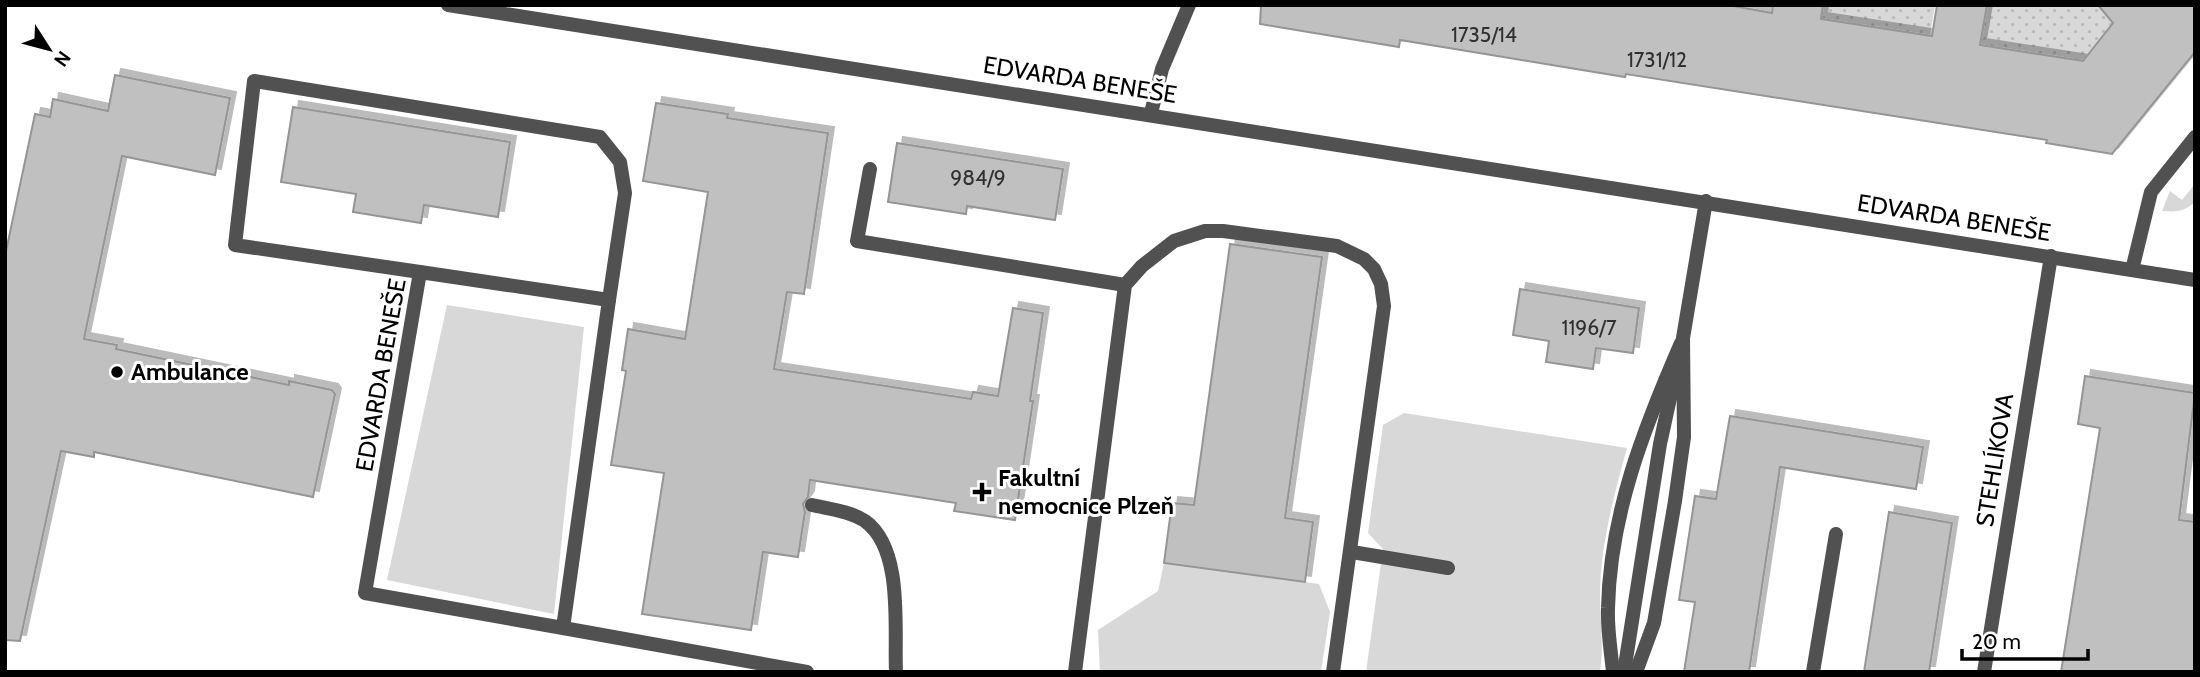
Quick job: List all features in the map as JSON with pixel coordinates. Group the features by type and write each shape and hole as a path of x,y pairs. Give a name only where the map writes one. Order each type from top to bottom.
{"street":[{"name":"EDVARDA BENEŠE","path":"448,5 1151,113 2195,280"},
{"path":"1151,113 1162,69 1189,5"},
{"path":"420,271 235,245 254,80 600,137 620,162 625,193 563,628"},
{"path":"2132,270 2151,192 2195,137"},
{"path":"870,169 857,241 1125,285"},
{"path":"1624,672 1660,444 1683,338 1706,201"},
{"path":"1075,672 1125,285 1158,252 1174,241 1205,231 1338,246 1364,259 1374,269 1381,284 1384,306 1352,552 1333,672"},
{"name":"STEHLÍKOVA","path":"1984,672 2051,256"},
{"name":"EDVARDA BENEŠE","path":"609,300 420,271 365,593 807,672"},
{"path":"1613,672 1608,610 1611,561 1626,484 1650,414 1683,338"},
{"path":"1636,672 1654,623 1661,590 1684,437 1683,338"},
{"path":"812,505 863,520 884,542 890,559 895,672"},
{"path":"1813,672 1836,534"},
{"path":"1352,552 1448,568"}],"shaded area":[{"path":"1823,5 1935,5 1930,36 1821,20"},
{"path":"1987,5 2127,5 2083,61 1979,56"},
{"path":"2195,184 2195,202 2180,211 2162,211 2170,191 2182,200"},
{"path":"447,305 584,327 554,614 387,580"},
{"path":"1404,413 1627,448 1602,559 1600,672 1366,672 1383,549 1368,533 1383,425"},
{"path":"1164,563 1319,584 1330,612 1321,672 1100,672 1098,630 1158,591"}],"building":[{"path":"1261,5 1728,5 1772,13 1773,5 1823,5 1821,19 1932,36 1937,5 1987,5 1980,45 2083,61 2113,23 2098,5 2195,5 2195,52 2112,154 2046,143 2047,140 1626,74 1625,77 1400,40 1399,47 1260,24"},
{"name":"Ambulance","path":"115,75 230,98 215,175 122,156 84,339 117,345 116,349 289,385 289,381 332,390 335,394 313,497 94,452 94,457 61,451 20,641 5,640 5,256 35,114 50,117 53,99 108,111"},
{"path":"656,103 728,114 727,118 828,133 804,294 787,292 774,369 971,399 973,392 998,396 1013,308 1043,313 1015,520 954,511 956,503 810,480 808,497 803,504 805,512 798,557 763,552 751,630 642,614 664,473 611,465 626,371 622,370 628,329 685,339 708,192 643,181"},
{"path":"293,107 510,142 498,217 424,205 421,223 353,212 356,194 281,182"},
{"path":"897,143 1063,169 1055,220 967,206 966,214 888,202"},
{"path":"1230,244 1322,257 1285,518 1313,522 1305,582 1164,563 1172,503 1194,505"},
{"path":"1520,289 1639,308 1633,353 1596,348 1593,369 1546,362 1549,341 1513,335"},
{"path":"2085,376 2195,393 2179,520 2195,522 2195,672 2061,672 2100,428 2078,424"},
{"path":"1730,416 1923,447 1916,489 1780,467 1749,672 1684,672 1695,602 1679,600 1695,496 1716,499"},
{"path":"1889,512 1952,523 1929,672 1864,672"}],"place":[{"name":"Ambulance","path":"117,372"},
{"name":"Fakultní nemocnice Plzeň","path":"982,492"}]}
